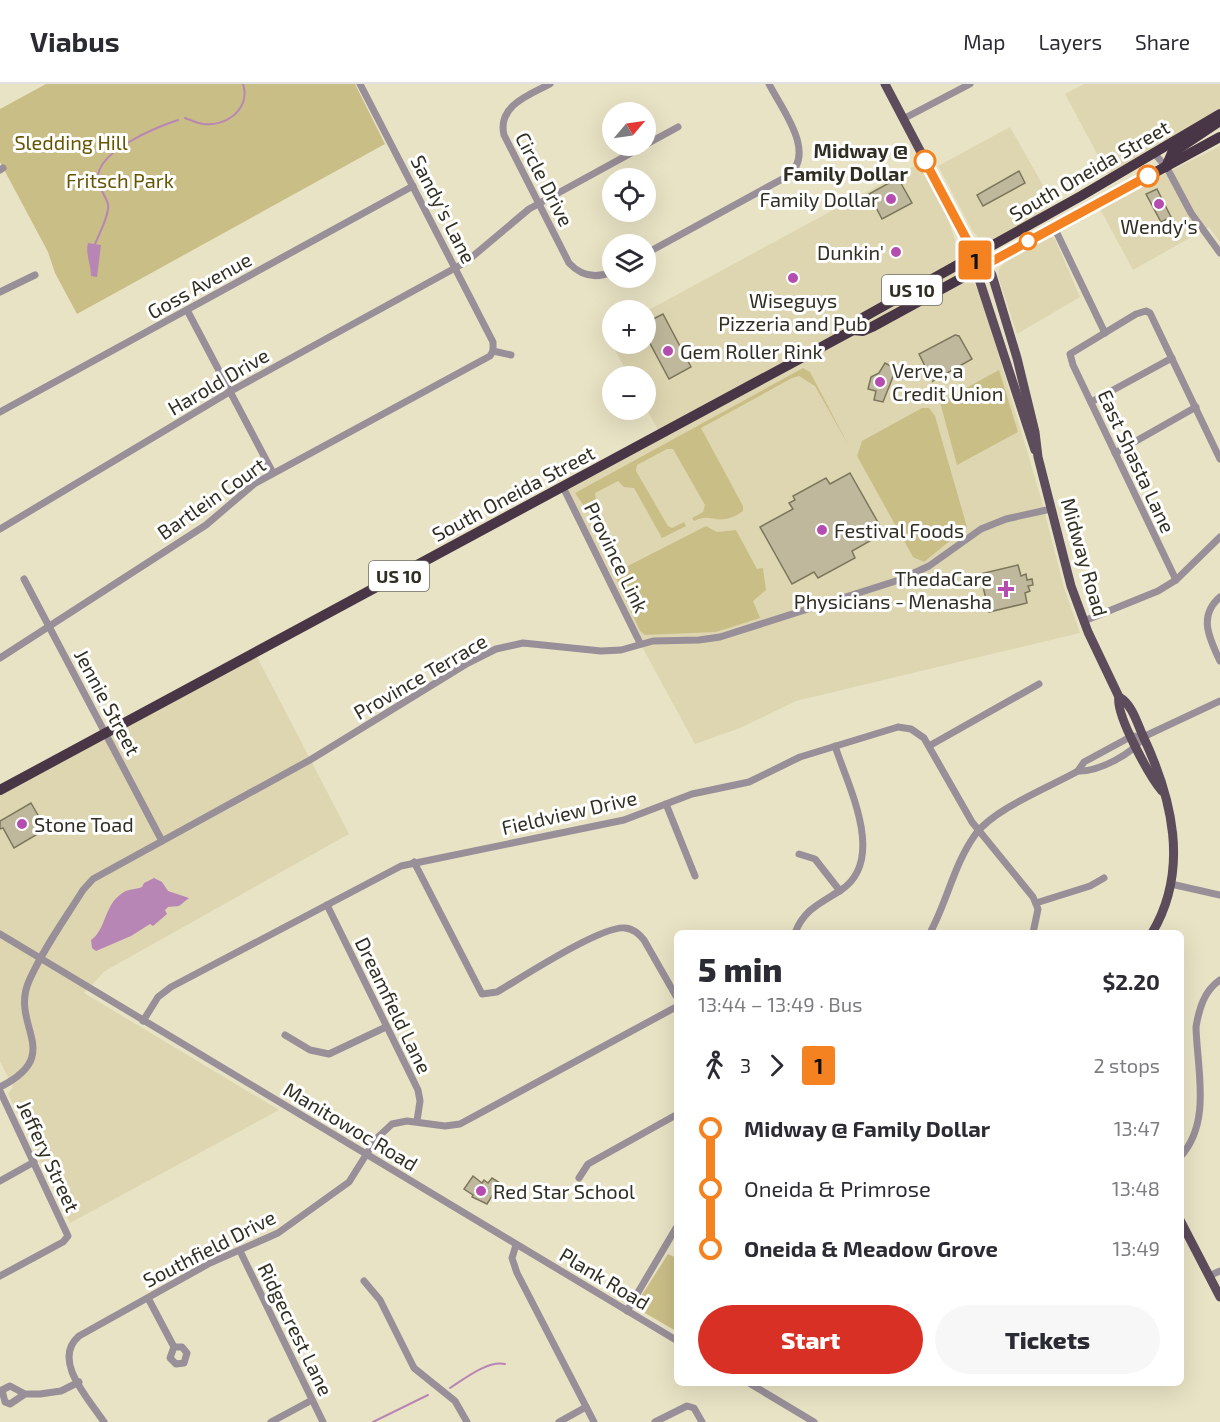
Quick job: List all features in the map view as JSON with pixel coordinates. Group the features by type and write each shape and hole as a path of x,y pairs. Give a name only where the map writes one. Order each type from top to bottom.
{"highway":[{"name":"South Oneida Street","path":"0,790 853,330 867,315 1220,114"},
{"path":"1166,167 1172,153 1220,121"},
{"name":"South Oneida Street","path":"853,330 863,331 872,327 1220,136"}],"main road":[{"name":"Midway Road","path":"885,84 1003,305 1035,428 1038,457 1065,568 1084,621 1119,697 1118,704 1152,779 1162,791"},
{"name":"Midway Road","path":"981,267 1023,421 1038,457"},
{"name":"Midway Road","path":"1119,697 1126,701 1161,776 1162,791 1174,836 1171,884 1163,912 1154,930"},
{"path":"1184,1228 1220,1297"}],"street":[{"name":"Sandy's Lane","path":"360,84 493,342 493,351"},
{"name":"Circle Drive","path":"550,84 511,107 503,124 507,142 574,268 591,276 602,274"},
{"path":"656,248 786,177 795,168 799,156 799,144 769,84"},
{"path":"903,119 970,84"},
{"name":"Harold Drive","path":"656,139 678,127"},
{"path":"1154,153 1166,167 1191,213 1220,253"},
{"name":"Harold Drive","path":"0,529 231,391 455,268 472,257 519,215 625,156"},
{"name":"Goss Avenue","path":"0,412 413,186"},
{"path":"1054,227 1105,333 1146,311 1154,318 1220,459"},
{"path":"0,292 35,274"},
{"path":"187,310 273,473"},
{"name":"East Shasta Lane","path":"1105,333 1077,348 1070,356 1176,580"},
{"path":"493,351 511,355"},
{"name":"Bartlein Court","path":"0,658 206,525 241,494 273,473 490,356 493,351"},
{"path":"1091,402 1172,358"},
{"path":"1115,453 1196,407"},
{"name":"Province Link","path":"563,487 640,643"},
{"name":"Province Terrace","path":"0,1089 19,1077 32,1057 33,1041 24,1001 29,981 88,884 99,875 310,760 447,676 496,649 532,642 601,651 621,650 640,643 720,637 794,615 910,575 990,525 1051,509"},
{"path":"1084,621 1158,591 1176,580 1220,537"},
{"name":"Jennie Street","path":"24,579 162,841"},
{"path":"1220,597 1210,607 1207,624 1208,633 1220,660"},
{"path":"929,746 1039,684"},
{"path":"931,930 968,846 978,831 1010,809 1078,771 1084,762 1132,736 1143,737 1220,701"},
{"name":"Fieldview Drive","path":"143,1021 163,993 393,869 414,862 624,820 704,790 758,779 800,757 891,728 904,727 918,733 929,746 978,831 1036,903"},
{"path":"1078,771 1090,772 1137,747 1143,737"},
{"path":"796,930 800,921 811,908 840,891 853,879 864,854 865,842 835,746"},
{"path":"666,804 695,876"},
{"path":"799,854 815,859 840,891"},
{"path":"414,862 477,989 482,994 497,992 603,932 626,928 639,934 644,940 674,992"},
{"path":"1035,930 1036,903 1090,886 1104,878"},
{"path":"1171,884 1220,895"},
{"name":"Dreamfield Lane","path":"327,905 420,1096 417,1121"},
{"name":"Manitowoc Road","path":"0,934 516,1245"},
{"path":"1184,1152 1191,1143 1200,1123 1196,1027 1198,1013 1201,1003 1220,980"},
{"name":"Southfield Drive","path":"104,1422 68,1361 69,1347 73,1341 210,1263 278,1233 349,1182 386,1129 400,1122 417,1121 445,1126 460,1124 674,1008"},
{"path":"285,1035 310,1050 329,1054 387,1027"},
{"name":"Jeffery Street","path":"0,1089 68,1236 63,1242 0,1276"},
{"path":"579,1178 583,1170 595,1160 674,1116"},
{"path":"0,1181 34,1162"},
{"path":"627,1311 674,1231"},
{"path":"516,1245 512,1258 517,1273 594,1422"},
{"name":"Plank Road","path":"516,1245 674,1339"},
{"name":"Ridgecrest Lane","path":"240,1251 323,1422"},
{"path":"1209,1276 1220,1271"},
{"path":"364,1281 380,1300 414,1368 455,1401 467,1422"},
{"path":"148,1298 174,1347"},
{"path":"25,1394 53,1393 79,1382"},
{"path":"754,1386 814,1422"},
{"path":"271,1422 312,1400"},
{"path":"559,1422 586,1407"},
{"path":"655,1422 680,1408 690,1407 702,1422"}],"shaded area":[{"path":"1084,84 1220,84 1220,112 1198,121 1108,174 1065,94"},
{"path":"1010,127 1053,203 1023,226 988,244 983,244 972,230 938,166"},
{"path":"1220,146 1220,242 1209,227 1133,270 1099,207"},
{"path":"920,163 932,170 956,243 983,303 1041,498 1064,588 1080,633 796,701 740,728 695,744 640,643 563,487 660,434 652,420 656,420 656,366 624,366 617,354 656,354 656,306"},
{"path":"1047,235 1055,239 1080,297 1017,334 998,276 999,269 1009,257"},
{"path":"88,243 101,245 97,277 91,276"},
{"path":"255,653 349,834 105,971 84,993 279,1110 70,1223 8,1094 13,1087 0,1061 0,790"},
{"path":"154,878 162,882 168,891 189,898 179,906 168,907 165,910 167,914 153,926 150,924 131,936 96,951 92,948 91,940 100,930 115,899 127,891 142,887 144,883"}],"green space":[{"name":"Fritsch Park","path":"46,84 355,84 385,144 77,314 55,273 48,252 0,162 0,109"},
{"path":"803,368 810,372 850,448 815,386 799,376 701,428 743,506 743,511 734,516 727,519 700,518 694,521 692,518 703,512 705,505 673,449 667,449 637,465 636,471 668,526 672,528 684,522 686,526 662,538 634,488 624,487 618,481 595,493 596,500 584,506 575,493"},
{"path":"999,370 1018,432 957,465 940,402"},
{"path":"922,408 929,408 935,416 967,527 924,562 913,557 857,456 862,441"},
{"path":"706,526 717,532 736,530 757,569 763,568 766,590 753,601 760,618 716,632 645,635 640,631 615,576 620,570"},
{"path":"668,1254 674,1257 674,1330 638,1309 638,1301"}],"building":[{"path":"1019,171 1025,183 983,206 977,195"},
{"name":"Family Dollar","path":"898,178 912,203 882,219 869,194"},
{"name":"Wendy's","path":"1157,189 1171,217 1161,222 1146,194"},
{"name":"Gem Roller Rink","path":"663,314 691,367 669,379 656,354 656,318"},
{"path":"955,335 959,336 972,359 933,381 935,376 929,374 919,354"},
{"name":"Verve, a Credit Union","path":"885,363 896,369 883,402 874,400 876,391 868,389 871,377 879,373"},
{"name":"Festival Foods","path":"850,473 884,533 852,551 855,558 818,578 814,572 792,584 760,527 793,509 789,503 795,500 793,496 826,478 830,484"},
{"name":"ThedaCare Physicians - Menasha","path":"1018,565 1021,576 1026,574 1027,580 1032,579 1033,585 1028,586 1030,591 1025,593 1027,603 989,612 980,574"},
{"name":"Stone Toad","path":"31,803 46,829 14,848 3,828 0,829 0,821"},
{"name":"Red Star School","path":"473,1176 482,1183 484,1180 488,1183 492,1178 500,1183 487,1204 472,1197 473,1195 464,1189"}],"waterway":[{"path":"185,118 203,124 228,119 240,108 245,93 243,84"},
{"path":"95,244 108,208 98,178 100,168 107,159 130,141 178,120"},
{"path":"450,1388 484,1367 505,1364"},
{"path":"373,1422 428,1395"}],"bus line":[{"name":"1","path":"925,161 975,255 976,270 1148,176"}],"place":[{"name":"Midway @ Family Dollar","path":"925,161"},
{"name":"Family Dollar","path":"891,199"},
{"name":"Wendy's","path":"1159,204"},
{"name":"Dunkin'","path":"896,252"},
{"name":"Wiseguys Pizzeria and Pub","path":"793,278"},
{"name":"Gem Roller Rink","path":"668,351"},
{"name":"Verve, a Credit Union","path":"880,382"},
{"name":"Festival Foods","path":"822,530"},
{"name":"ThedaCare Physicians - Menasha","path":"1006,589"},
{"name":"Stone Toad","path":"22,824"},
{"name":"Red Star School","path":"481,1191"}],"park label":[{"name":"Sledding Hill","path":"71,142"}]}
